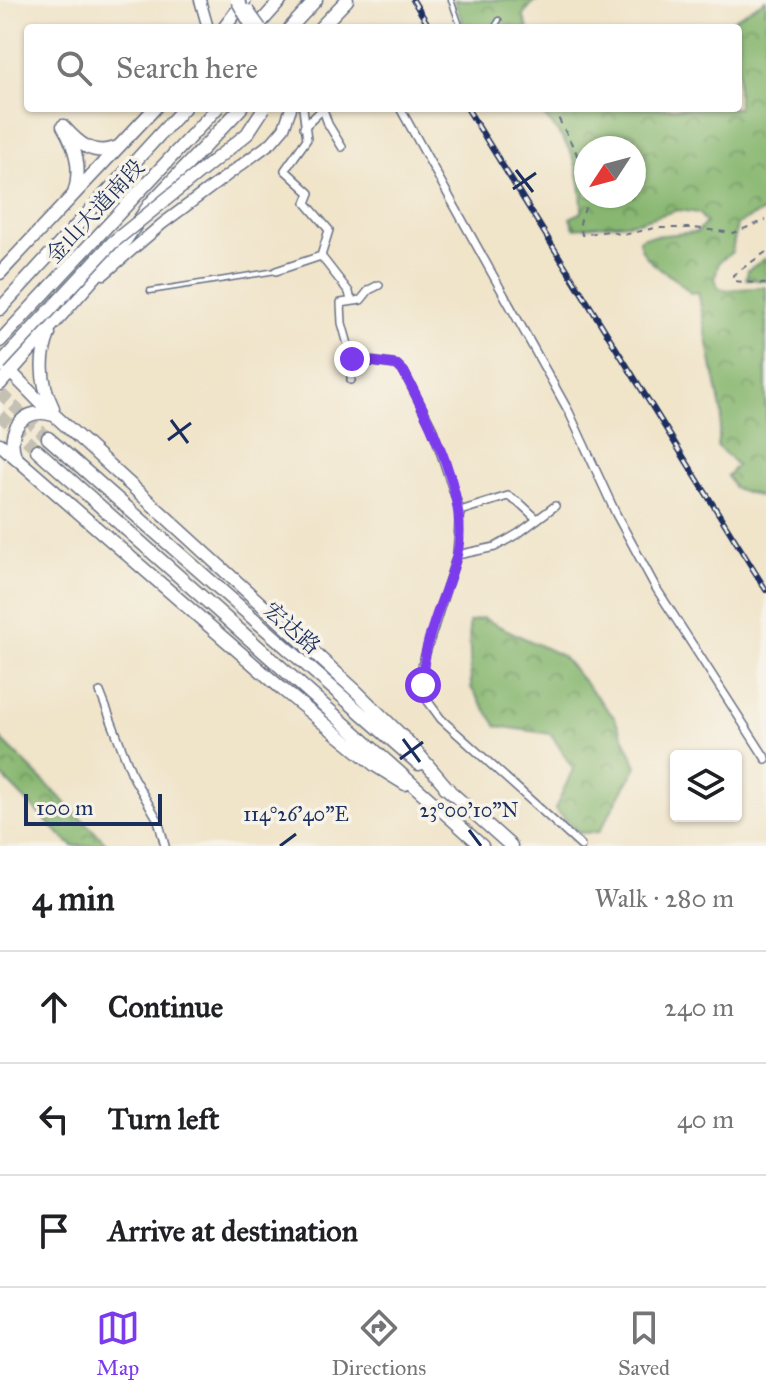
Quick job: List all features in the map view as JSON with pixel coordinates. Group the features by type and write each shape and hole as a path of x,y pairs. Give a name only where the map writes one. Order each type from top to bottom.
{"main road":[{"path":"226,24 241,0"},
{"path":"241,0 254,24"},
{"path":"260,24 281,0"},
{"path":"294,24 316,0"},
{"path":"329,24 347,0"},
{"path":"3,269 151,112"},
{"name":"金山大道南段","path":"0,309 180,112"},
{"name":"金山大道南段","path":"0,341 213,112"},
{"path":"0,384 118,251 150,204 237,112"},
{"path":"261,112 247,134 112,243 0,362 356,691 409,743 449,790"},
{"path":"73,198 78,179 77,159 72,140 63,126 79,144 89,149 107,150 124,143"},
{"path":"55,322 44,349 43,378 51,405 60,420"},
{"path":"20,462 13,451 12,439 19,422 41,412 60,420"},
{"name":"宏达路","path":"48,438 511,846"},
{"path":"0,444 294,699 376,766 435,804"},
{"name":"宏达路","path":"37,450 482,846"},
{"path":"0,455 20,462"}],"street":[{"path":"200,0 207,24"},
{"path":"75,300 204,190 272,142 284,128 290,112"},
{"path":"303,112 307,139 285,170 310,193 306,203 329,230 321,256"},
{"path":"304,127 320,112"},
{"path":"324,112 342,147"},
{"path":"402,112 569,412 616,514 656,588 766,759"},
{"path":"276,271 321,256"},
{"path":"321,256 349,292 351,301"},
{"path":"351,380 352,359 342,323 341,303 361,300 369,290 379,285"},
{"path":"352,359 397,365 404,372 432,427 460,511 457,555 422,665 427,700 441,719 581,846"},
{"path":"460,511 508,496 537,519"},
{"path":"457,555 495,547 555,506"},
{"path":"100,692 133,777 158,820 165,846"}],"lane":[{"path":"451,0 460,24"},
{"path":"496,24 499,20"},
{"path":"150,291 276,271"}],"path":[{"path":"555,112 574,148"},
{"path":"585,208 580,223 582,235 608,231 623,235 655,228 693,228 733,233 766,220"},
{"path":"766,252 733,275 734,281 766,284"}],"green space":[{"path":"454,0 541,0 533,2 523,16 526,24 463,24"},
{"path":"766,0 766,210 737,224 732,252 719,262 715,278 718,287 726,290 766,287 766,499 734,488 727,476 737,465 717,446 722,415 698,292 690,293 652,263 641,249 639,240 643,237 697,232 706,223 699,213 678,210 637,222 574,228 570,218 582,212 582,208 646,208 646,136 574,136 574,161 565,143 540,112 742,112 742,24 726,24"},
{"path":"766,258 766,281 746,279 748,270"},
{"path":"482,618 562,656 614,717 637,766 599,832 579,833 555,809 573,769 551,734 497,726 471,688 469,622"},
{"path":"0,738 108,846 73,846 63,838 0,774"}],"tunnel":[{"path":"0,393 48,438"},
{"path":"0,415 37,450"}],"railway":[{"path":"413,0 428,24"},
{"path":"469,112 766,590"}],"route":[{"path":"352,359 397,365 404,372 432,427 460,511 457,555 422,665 423,685"}]}
